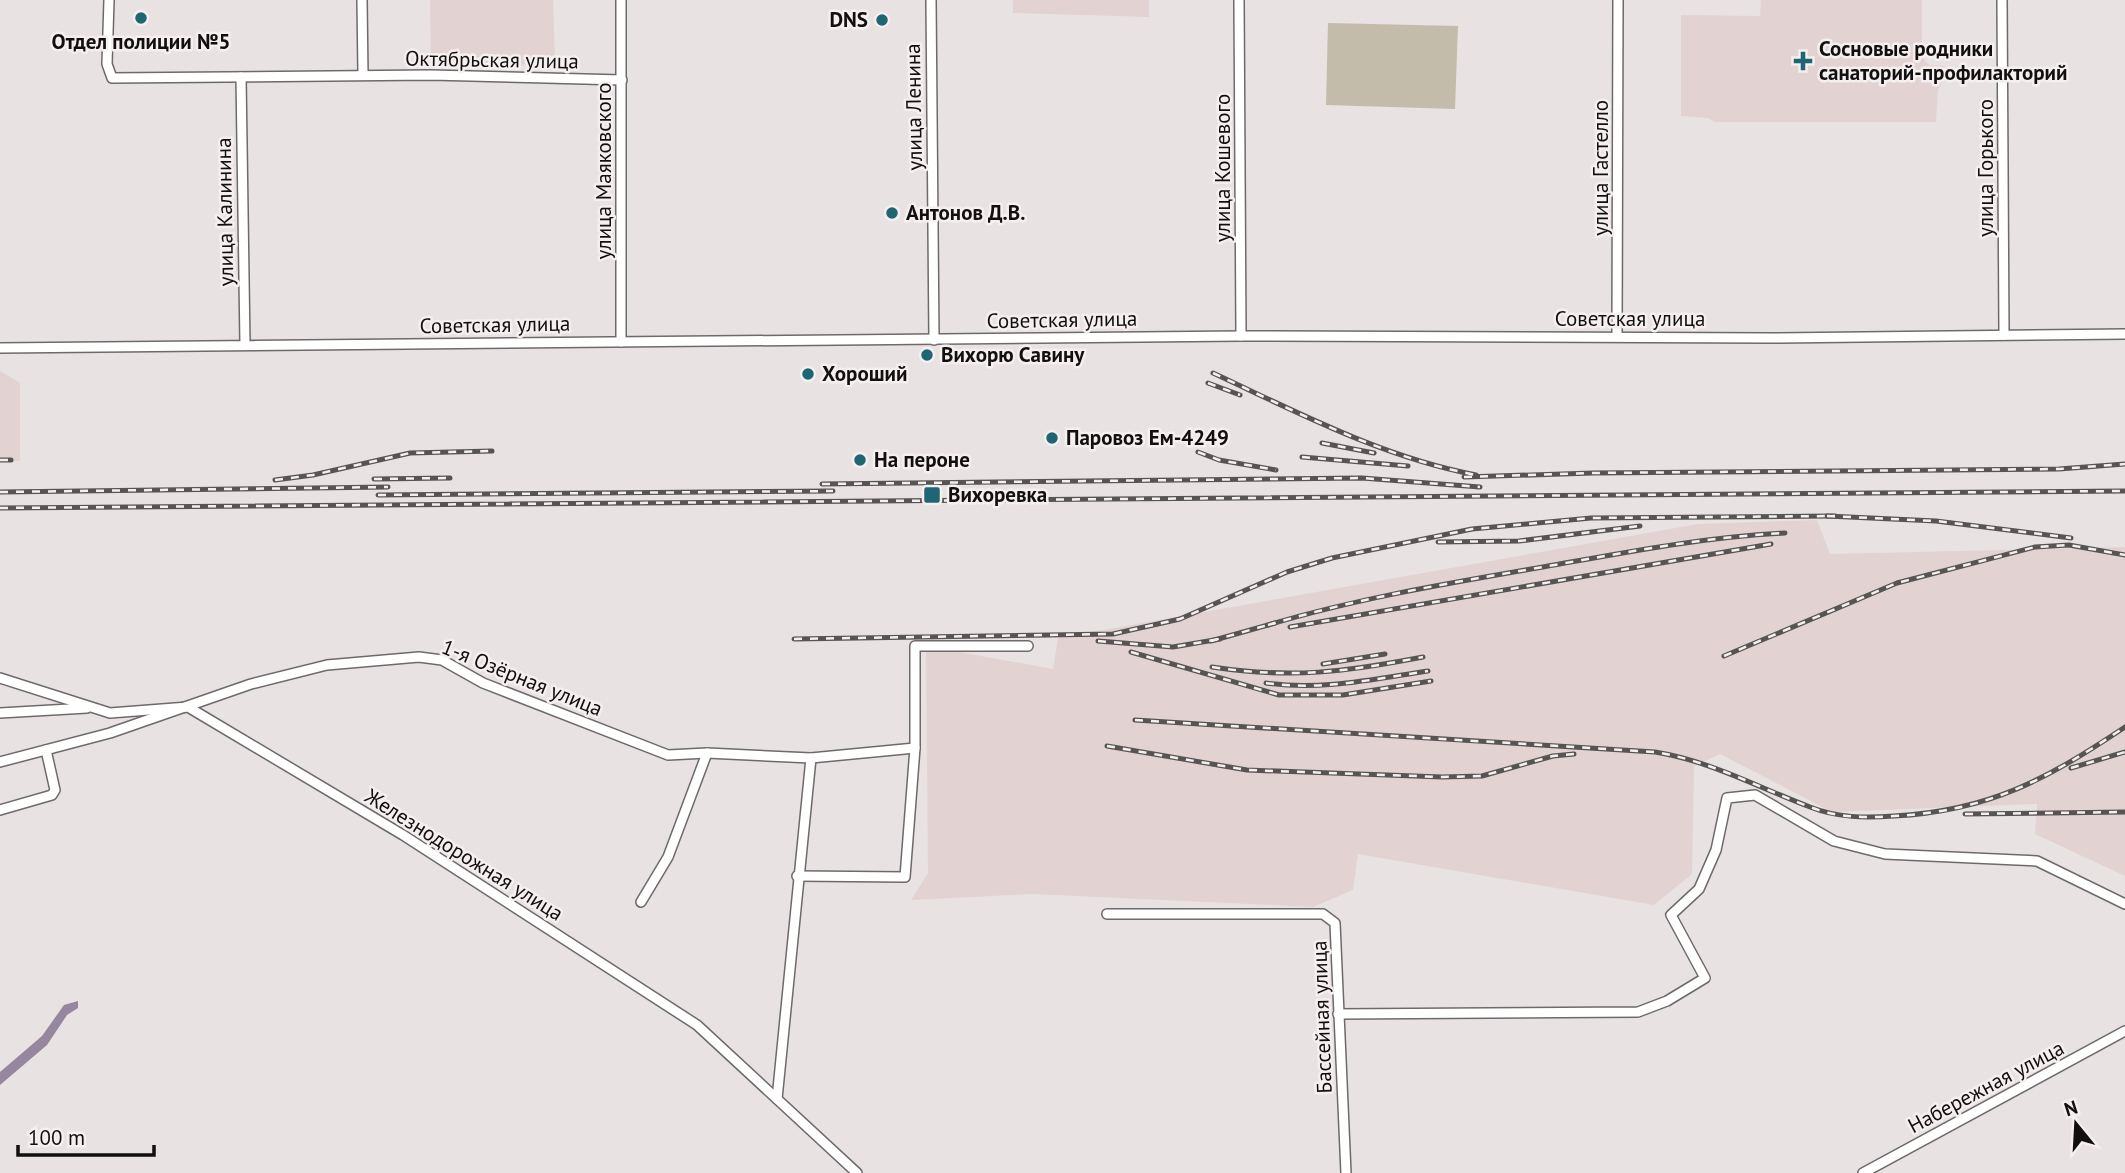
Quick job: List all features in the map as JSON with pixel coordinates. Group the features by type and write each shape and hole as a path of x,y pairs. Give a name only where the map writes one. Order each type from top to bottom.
{"street":[{"name":"Октябрьская улица","path":"108,0 107,64 113,78 363,75 622,80"},
{"path":"362,0 363,75"},
{"name":"улица Маяковского","path":"621,0 621,342"},
{"name":"улица Ленина","path":"930,0 934,340"},
{"name":"улица Кошевого","path":"1239,0 1241,336"},
{"name":"улица Гастелло","path":"1618,0 1618,337"},
{"name":"улица Горького","path":"2002,0 2004,335"},
{"name":"улица Калинина","path":"241,78 245,345"},
{"name":"Советская улица","path":"0,348 1241,336 2125,334"},
{"path":"797,876 905,877 915,748 915,646 1028,646"},
{"name":"1-я Озёрная улица","path":"0,762 188,707 251,684 327,665 419,657 442,660 483,683 668,755 707,753 811,758 915,748"},
{"path":"0,678 110,713 188,707"},
{"name":"Железнодорожная улица","path":"188,707 403,835 697,1026 857,1173"},
{"path":"0,713 92,708"},
{"path":"0,810 52,795 55,790 46,750"},
{"path":"641,902 668,858 707,753"},
{"path":"777,1099 797,876 811,758"},
{"path":"1338,1014 1638,1012 1667,1001 1705,978 1671,915 1699,889 1716,850 1727,799 1755,795 1834,841 1885,854 2037,861 2125,904"},
{"name":"Бассейная улица","path":"1107,914 1322,914 1335,923 1346,1173"},
{"name":"Набережная улица","path":"1863,1173 2125,1031"}],"shaded area":[{"path":"430,0 553,0 555,64 431,66"},
{"path":"1013,0 1149,0 1149,17 1013,13"},
{"name":"Сосновые родники санаторий-профилакторий","path":"1761,0 1922,0 1922,57 1929,65 1944,66 1943,80 1938,90 1936,122 1715,122 1708,118 1681,116 1681,15 1760,16"},
{"path":"1328,23 1458,26 1455,109 1326,105"},
{"path":"0,371 20,383 20,461 0,461"},
{"path":"1817,520 1830,554 2125,547 2125,876 2035,834 2037,804 1832,812 1720,754 1694,766 1692,874 1654,905 1358,854 1353,890 1313,907 1032,894 911,900 928,873 926,646 1053,669 1058,638 1698,524"},
{"path":"78,1001 78,1008 67,1015 47,1045 0,1085 0,1072 42,1036 64,1005"}],"railway":[{"path":"1213,373 1374,445 1407,457 1476,475"},
{"path":"1208,383 1240,395"},
{"path":"1322,443 1374,453"},
{"path":"275,480 313,475 410,453 492,451"},
{"path":"1198,452 1219,460 1276,470"},
{"path":"1302,457 1408,466"},
{"path":"0,460 11,460"},
{"path":"1464,477 1593,473 2059,469 2125,464"},
{"path":"374,479 450,478"},
{"path":"822,484 1362,478 1480,487"},
{"path":"0,492 388,487"},
{"path":"378,495 833,491"},
{"path":"0,508 2125,491"},
{"path":"1827,516 1936,521 2071,538"},
{"path":"794,639 1113,634 1180,619 1287,572 1332,558 1472,529 1591,518 1835,516"},
{"path":"1438,542 1519,541 1640,526"},
{"path":"1268,625 1370,599 1473,579 1663,546 1785,533"},
{"path":"1290,627 1771,544"},
{"path":"1724,656 1897,583 2035,547 2069,545 2125,555"},
{"path":"1211,641 1275,623"},
{"path":"1098,641 1173,647 1220,639"},
{"path":"1131,652 1279,695 1343,695 1431,681"},
{"path":"1323,664 1385,654"},
{"path":"1212,667 1268,673 1318,672 1368,667 1423,657"},
{"path":"1266,683 1327,685 1428,671"},
{"path":"1135,720 1655,752 1715,768 1820,811 1862,817 1928,813 1989,799 2043,777 2125,727"},
{"path":"1107,746 1247,770 1442,777 1482,776 1553,756 1574,754"},
{"path":"2071,768 2125,752"},
{"path":"1965,814 2125,812"}],"place":[{"name":"Отдел полиции №5","path":"141,18"},
{"name":"DNS","path":"882,20"},
{"name":"Сосновые родники санаторий-профилакторий","path":"1803,61"},
{"name":"Антонов Д.В.","path":"892,213"},
{"name":"Вихорю Савину","path":"927,355"},
{"name":"Хороший","path":"808,374"},
{"name":"Паровоз Ем-4249","path":"1052,438"},
{"name":"На пероне","path":"860,460"},
{"name":"Вихоревка","path":"932,495"}]}
